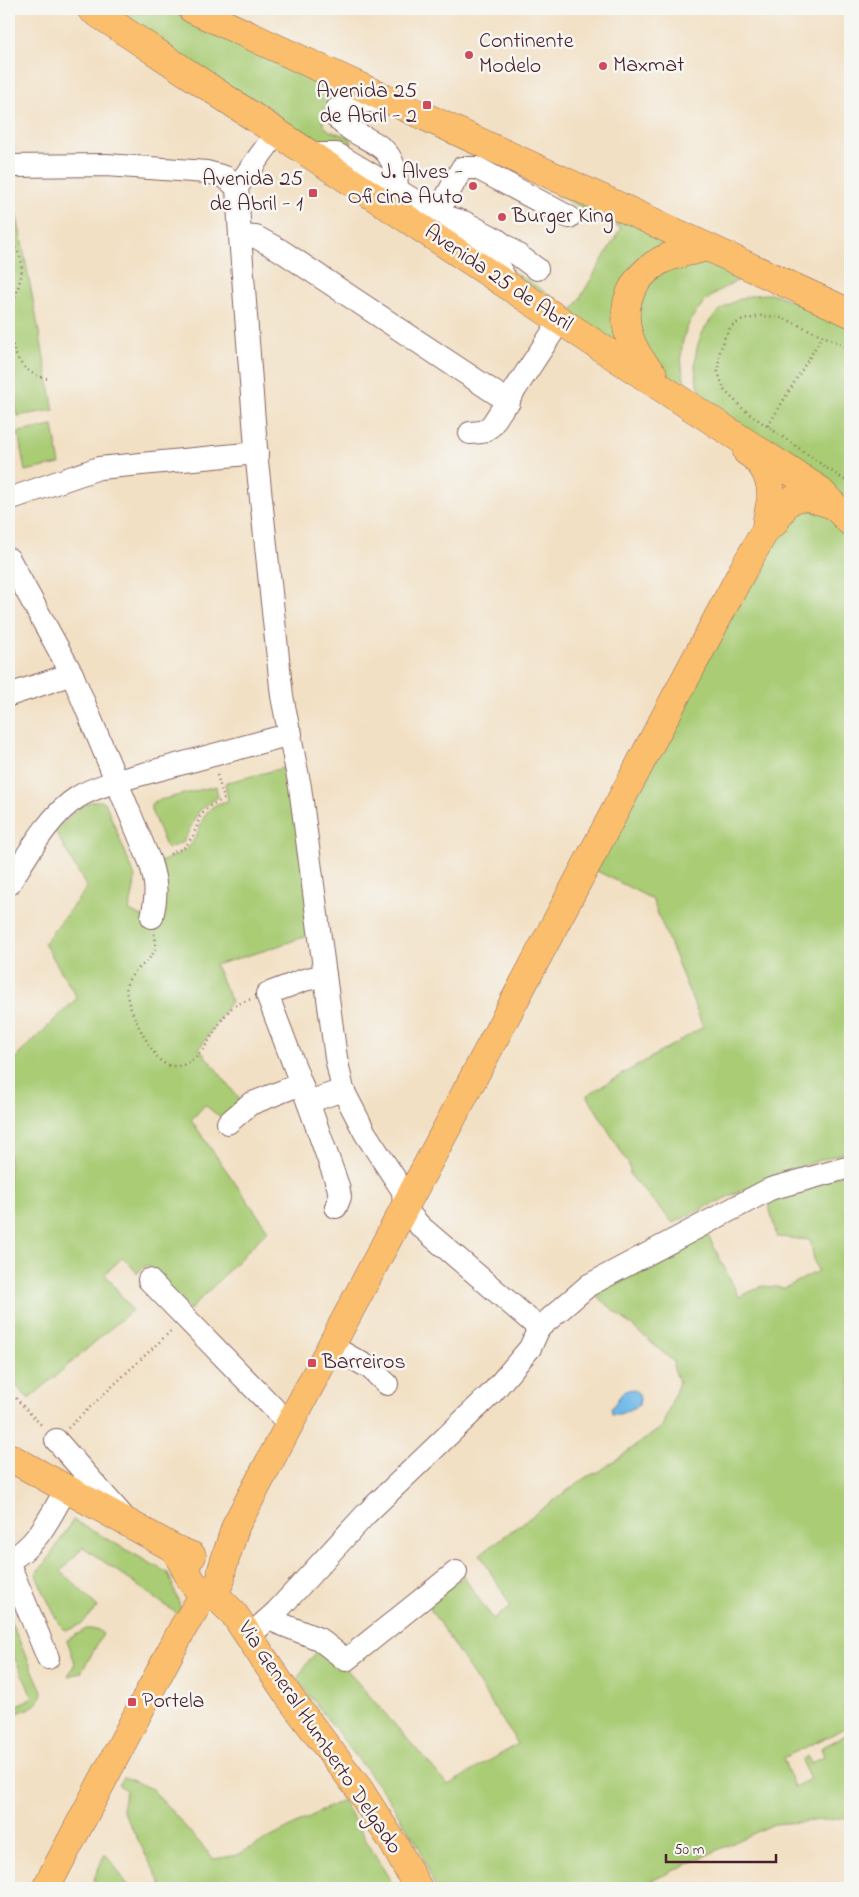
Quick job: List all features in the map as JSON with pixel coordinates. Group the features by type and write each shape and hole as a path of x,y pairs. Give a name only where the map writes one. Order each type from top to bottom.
{"main road":[{"name":"Avenida 25 de Abril","path":"92,9 278,131 560,321 818,488 841,513"},
{"path":"192,9 850,313"},
{"path":"674,396 646,366 631,344 625,320 628,295 640,277 655,264 673,255 706,247"},
{"path":"711,419 732,442 752,454 763,466 769,480 771,498 766,518 766,529"},
{"path":"46,1888 189,1618 203,1573 233,1534 404,1208 766,529 774,523 786,504 804,496 841,513"},
{"path":"9,1457 129,1524 203,1573"},
{"name":"Via General Humberto Delgado","path":"203,1573 234,1614 290,1698 359,1789 394,1844 418,1888"},
{"path":"189,1618 210,1611 234,1614"}],"street":[{"path":"389,100 346,105 337,109 336,117 342,123 377,143 390,157 397,172 397,189"},
{"path":"278,131 237,188 240,236 256,453 282,696 291,734 300,788 336,1058 344,1090 374,1148 403,1191 404,1208 420,1226 540,1328"},
{"path":"312,154 337,154 458,226 492,255 510,287"},
{"path":"9,166 106,165 207,172 225,177 237,188"},
{"path":"437,214 462,168 466,167 477,168 569,216"},
{"path":"437,214 464,222 496,239 537,269"},
{"path":"240,236 256,237 280,250 508,402"},
{"path":"470,433 482,432 491,426 560,321"},
{"path":"9,499 99,468 256,453"},
{"path":"9,559 72,674 150,862 156,882 153,924"},
{"path":"9,695 72,674"},
{"path":"9,884 41,835 77,797 118,781 291,734"},
{"path":"325,975 304,980 267,994 338,1186 340,1197 336,1208"},
{"path":"228,1123 250,1104 305,1093 344,1090"},
{"path":"249,1636 276,1612 366,1514 492,1393 530,1348 540,1328 589,1285 770,1189 850,1167"},
{"path":"149,1280 290,1425"},
{"path":"331,1346 370,1368 388,1384"},
{"path":"56,1440 129,1524"},
{"path":"9,1560 19,1555 37,1537 66,1489"},
{"path":"9,1564 48,1658"},
{"path":"276,1612 276,1622 319,1639 346,1660 456,1572"}],"path":[{"path":"9,240 16,248 21,260 21,272 12,316 11,332 13,345 18,359 25,369 40,378 50,379"},
{"path":"850,348 778,317 761,316 743,320 731,326 719,355 718,372 724,390 744,410 850,484"},
{"path":"768,426 823,335"},
{"path":"170,854 185,847 193,836 200,817 208,807 224,799 218,775"},
{"path":"153,924 157,942 154,954 127,984 127,996 131,1010 158,1058 166,1065 175,1066 188,1063 204,1048 228,1011 236,1005 267,994"},
{"path":"9,1391 56,1440 185,1317"}],"green space":[{"path":"110,9 175,9 360,97 338,100 324,107 323,125 330,131 349,137 352,143 347,148 312,145"},
{"path":"563,188 745,278 709,298 697,311 688,326 683,343 681,361 692,400 510,279 514,272 573,310 621,228 559,196"},
{"path":"9,190 12,190 54,410 17,416 9,369"},
{"path":"775,294 850,326 850,511 707,402 700,390 696,377 695,362 701,335 708,324 717,313 740,299 757,295"},
{"path":"53,426 60,464 25,471 18,432"},
{"path":"807,504 831,516 850,534 850,1151 776,1174 673,1223 630,1175 629,1165 587,1095 703,1027 652,899 595,870 786,510"},
{"path":"283,768 287,790 292,794 313,934 215,965 231,1001 199,1049 240,1100 221,1118 205,1105 191,1120 268,1230 190,1310 147,1265 137,1273 123,1257 105,1274 132,1310 29,1399 9,1378 9,1064 76,999 44,943 87,888 55,831 84,805 98,801 105,802 135,877 129,911 145,918 158,863 189,847 196,837 207,812 212,807 228,801 225,783"},
{"path":"216,786 218,797 199,811 183,842 167,849 151,810 151,804 156,801"},
{"path":"850,1173 850,1726 783,1758 794,1787 810,1779 802,1760 807,1756 811,1763 824,1756 821,1748 850,1733 850,1818 774,1824 636,1888 435,1888 419,1847 387,1797 297,1679 309,1660 322,1647 345,1668 448,1785 518,1744 429,1607 463,1576 493,1619 511,1607 480,1554 586,1477 600,1471 662,1427 679,1382 673,1366 674,1362 589,1289 704,1227 739,1297 762,1286 785,1288 818,1271 810,1240 777,1237 766,1195"},
{"path":"73,1520 168,1573 182,1611 179,1615 83,1547 61,1571 98,1607 75,1628 65,1630 59,1624 37,1578 38,1570 45,1564"},
{"path":"9,1618 42,1691 41,1697 35,1704 12,1715 9,1715 9,1709 33,1698 9,1646"},
{"path":"86,1629 97,1629 103,1634 81,1673 68,1676 75,1663 67,1640"},
{"path":"124,1777 152,1789 214,1859 237,1855 342,1800 395,1888 163,1888 122,1809 126,1790 119,1785"},
{"path":"105,1853 130,1888 99,1888 94,1879"}],"water":[{"path":"631,1389 639,1395 639,1405 620,1414 612,1414 611,1409 623,1392"}],"place":[{"name":"Continente Modelo","path":"469,55"},
{"name":"Maxmat","path":"603,66"},
{"name":"Avenida 25 de Abril - 2","path":"427,105"},
{"name":"J. Alves - Oficina Auto","path":"473,186"},
{"name":"Avenida 25 de Abril - 1","path":"313,193"},
{"name":"Burger King","path":"502,217"},
{"name":"Barreiros","path":"312,1363"},
{"name":"Portela","path":"132,1702"}]}
